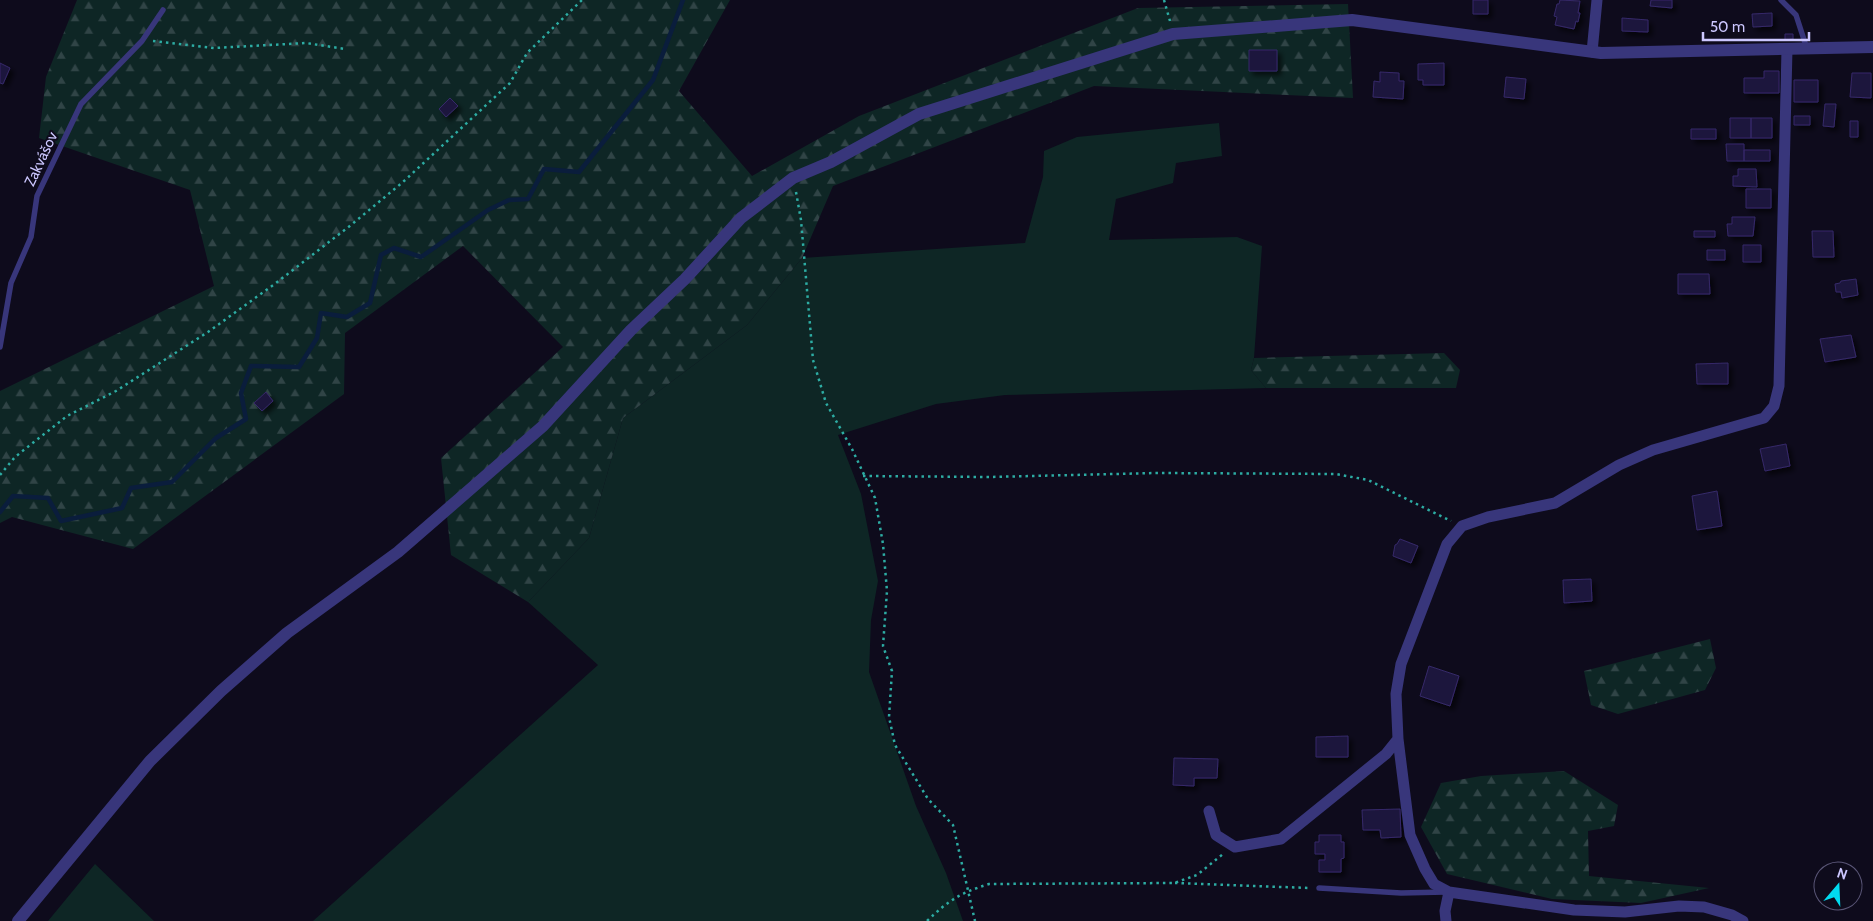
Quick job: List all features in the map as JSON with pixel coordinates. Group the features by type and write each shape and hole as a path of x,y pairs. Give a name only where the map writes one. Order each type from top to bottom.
{"street":[{"path":"1592,52 1597,0"},
{"path":"18,921 150,761 221,690 287,633 398,552 543,426 631,330 685,279 741,218 793,178 831,162 919,114 1173,34 1352,20 1592,52 1873,47"},
{"path":"1743,921 1732,915 1704,907 1679,906 1625,912 1591,911 1449,892 1434,884 1410,835 1398,739 1396,694 1401,664 1448,544 1462,526 1488,517 1555,503 1619,465 1653,450 1764,418 1774,406 1779,386 1787,49"},
{"path":"1209,811 1216,835 1235,847 1280,839 1386,754 1398,739"},
{"path":"1446,921 1445,911 1449,892"}],"lane":[{"path":"1781,0 1796,15 1807,49"},
{"name":"Zakvášov","path":"0,347 11,283 31,237 37,196 81,104 142,41 163,10"},
{"path":"1320,888 1401,893 1449,892"}],"path":[{"path":"0,475 15,457 67,416 116,391 208,332 276,283 351,225 403,182 510,83 527,53 582,0"},
{"path":"1164,0 1173,34"},
{"path":"142,41 214,48 306,43 345,49"},
{"path":"793,178 801,220 813,360 826,403 852,449 863,476 875,498 883,544 887,591 884,646 892,671 889,717 895,745 928,799 953,825 975,921"},
{"path":"863,476 989,477 1156,473 1336,474 1368,480 1462,526"},
{"path":"1174,883 1196,875 1218,857 1235,847"},
{"path":"928,921 955,896 989,884 1174,883 1320,888"}],"green space":[{"path":"77,0 730,0 679,91 752,176 859,116 1138,8 1348,4 1353,98 1094,86 833,186 802,258 747,325 623,418 589,538 528,602 451,555 441,458 563,347 463,246 345,333 344,394 133,549 12,517 0,523 0,391 214,286 190,190 39,138 46,77"},
{"path":"1219,123 1222,156 1176,163 1173,183 1116,199 1109,240 1237,237 1262,246 1254,358 1251,370 1266,388 1005,395 936,404 838,435 861,494 878,581 871,620 869,672 916,806 946,873 963,921 313,921 598,665 528,602 589,538 623,418 747,325 802,258 1025,243 1043,177 1044,151 1077,137"},
{"path":"1444,353 1460,370 1456,388 1266,388 1251,370 1254,358"},
{"path":"1710,639 1716,668 1705,690 1618,714 1591,705 1584,671"},
{"path":"1564,771 1618,805 1614,826 1588,831 1589,876 1709,888 1641,903 1552,899 1447,874 1421,827 1441,783 1481,776"},
{"path":"95,864 154,921 48,921"}],"building":[{"path":"1473,0 1488,0 1488,14 1473,14"},
{"path":"1560,0 1580,1 1578,13 1580,13 1574,29 1555,25 1557,17 1554,16"},
{"path":"1651,0 1672,0 1672,8 1650,6"},
{"path":"1772,13 1772,26 1753,27 1752,14"},
{"path":"1622,18 1648,20 1648,32 1622,31"},
{"path":"1785,34 1793,34 1793,39 1785,40"},
{"path":"1249,50 1277,50 1277,71 1249,71"},
{"path":"0,63 10,68 3,84 0,83"},
{"path":"1444,63 1444,85 1423,85 1423,80 1418,80 1418,64"},
{"path":"1764,71 1779,71 1779,93 1744,93 1744,78 1764,78"},
{"path":"1380,72 1399,73 1399,81 1404,81 1403,99 1373,97 1374,81 1380,82"},
{"path":"1852,73 1871,73 1871,98 1850,97"},
{"path":"1506,77 1526,79 1524,99 1504,97"},
{"path":"1794,80 1818,80 1818,102 1794,102"},
{"path":"450,98 458,106 446,117 439,109"},
{"path":"1825,104 1836,104 1834,127 1823,126"},
{"path":"1794,116 1810,116 1810,125 1794,125"},
{"path":"1730,118 1751,118 1751,138 1730,138"},
{"path":"1751,118 1772,118 1772,138 1751,138"},
{"path":"1850,121 1858,121 1858,137 1850,137"},
{"path":"1691,129 1716,129 1716,139 1691,139"},
{"path":"1726,144 1744,144 1744,161 1727,161"},
{"path":"1744,150 1770,150 1770,161 1744,161"},
{"path":"1738,169 1756,169 1757,187 1733,186 1733,176 1738,176"},
{"path":"1746,189 1771,189 1771,208 1746,208"},
{"path":"1732,217 1755,217 1753,236 1728,236 1727,224 1732,224"},
{"path":"1694,231 1715,231 1715,237 1694,237"},
{"path":"1812,231 1833,231 1834,257 1813,257"},
{"path":"1743,245 1761,245 1761,262 1743,262"},
{"path":"1707,250 1725,250 1725,260 1707,260"},
{"path":"1678,274 1709,274 1710,294 1678,294"},
{"path":"1856,279 1858,295 1842,298 1841,292 1836,292 1835,284 1841,281"},
{"path":"1851,335 1856,357 1825,362 1820,339"},
{"path":"1728,363 1728,384 1697,384 1696,364"},
{"path":"266,392 273,401 262,411 254,403"},
{"path":"1786,444 1790,466 1765,471 1760,449"},
{"path":"1717,491 1722,526 1697,530 1692,496"},
{"path":"1400,539 1418,546 1411,563 1393,556 1395,545"},
{"path":"1591,579 1592,601 1564,603 1563,580"},
{"path":"1429,666 1459,676 1450,706 1420,696"},
{"path":"1348,736 1348,757 1316,757 1316,737"},
{"path":"1174,758 1218,759 1217,778 1194,778 1194,786 1173,785"},
{"path":"1400,809 1401,837 1381,838 1380,830 1363,830 1362,810"},
{"path":"1319,835 1341,835 1341,842 1344,842 1344,858 1341,859 1341,872 1319,872 1319,860 1325,860 1325,854 1315,854 1315,842 1319,842"}],"waterway":[{"path":"0,512 13,496 48,498 61,521 122,508 131,488 172,482 216,438 246,419 241,393 251,366 299,367 317,338 321,313 347,317 370,303 381,255 394,248 421,257 488,210 509,200 528,199 544,169 579,172 653,80 683,0"}]}
